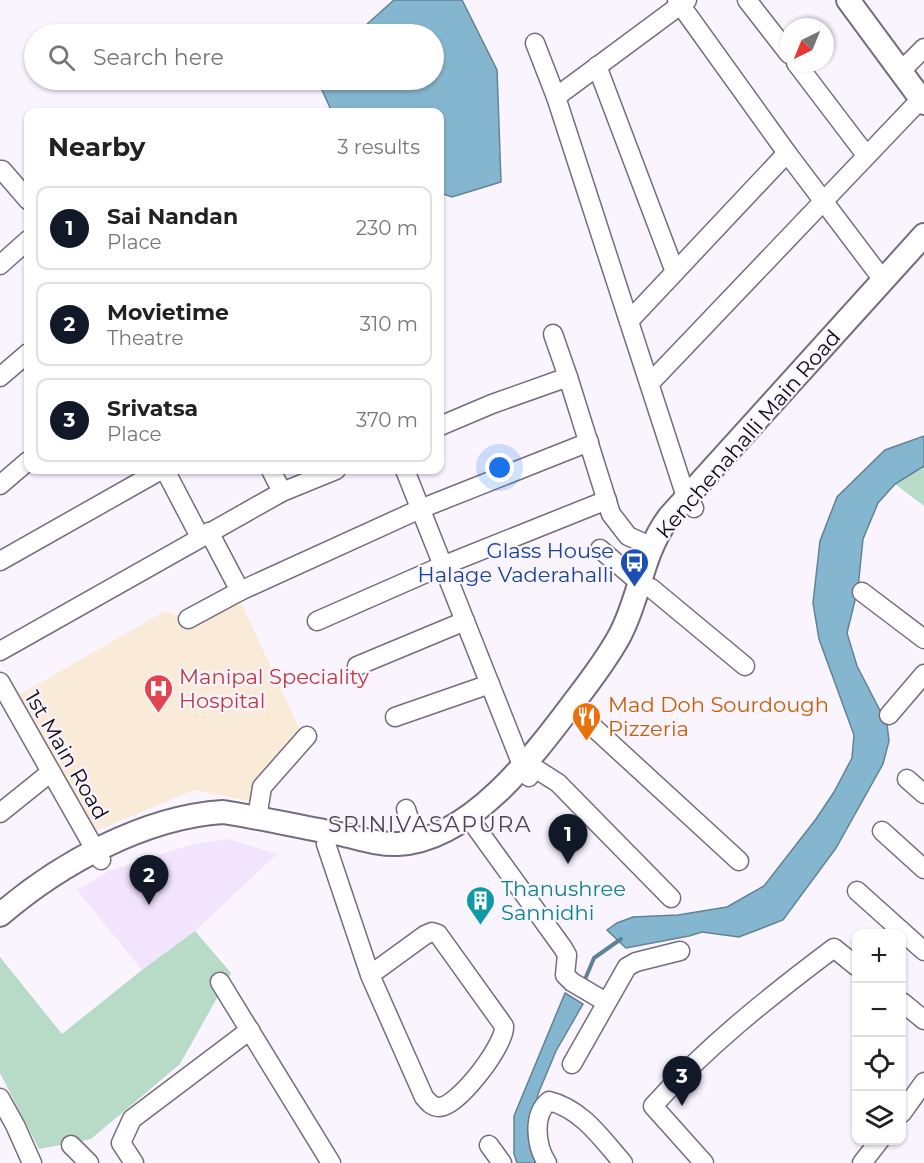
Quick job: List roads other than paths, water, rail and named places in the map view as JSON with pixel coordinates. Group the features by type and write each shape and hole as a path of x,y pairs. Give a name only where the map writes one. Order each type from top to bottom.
{"main road":[{"path":"848,0 923,101"},
{"name":"Kenchenahalli Main Road","path":"0,915 21,896 98,855 172,820 201,813 223,812 373,842 399,844 416,842 442,831 470,814 529,770 549,735 609,656 662,551 690,503 924,235"},
{"name":"Kenchenahalli Main Road","path":"0,931 29,906 98,855 203,825 222,824 371,854 400,856 437,848 475,826 492,813 580,715 620,662 641,622 650,546 663,526 690,503 924,254"}],"street":[{"path":"747,0 780,42"},
{"path":"556,97 681,2 787,153 883,280"},
{"path":"535,43 556,97 690,503"},
{"path":"901,72 924,48"},
{"path":"597,66 675,272"},
{"path":"803,72 866,155"},
{"path":"650,383 866,155 923,101"},
{"path":"629,321 787,153"},
{"path":"0,170 24,195"},
{"path":"0,265 24,244"},
{"path":"553,334 612,514 628,536 650,546"},
{"path":"0,377 24,356"},
{"path":"444,424 492,404 568,377"},
{"path":"188,619 240,591 420,509 589,442"},
{"path":"0,485 24,464"},
{"path":"0,561 156,474"},
{"path":"166,474 240,591"},
{"path":"273,474 282,492"},
{"path":"0,651 282,492 325,474"},
{"path":"407,474 490,684 529,770 558,783 672,898"},
{"path":"317,621 442,566 607,500"},
{"path":"600,549 745,666"},
{"path":"862,592 924,639"},
{"path":"357,666 465,621"},
{"path":"889,715 924,674"},
{"path":"395,717 490,684"},
{"name":"1st Main Road","path":"3,693 98,855"},
{"path":"580,715 739,861"},
{"path":"257,818 262,787 307,736"},
{"path":"0,813 51,772"},
{"path":"907,779 924,794"},
{"path":"406,809 416,842"},
{"path":"475,826 563,948 567,955 565,975 606,1002"},
{"path":"882,831 924,869"},
{"path":"326,844 370,975 424,1097 428,1103 437,1107 446,1106 475,1078 498,1048 505,1032 504,1026 438,934 432,932 425,935 370,975"},
{"path":"857,891 924,951"},
{"path":"704,1163 653,1106 682,1074 753,1012 834,948 852,963"},
{"path":"572,1064 627,967 636,962 680,951"},
{"path":"220,982 331,1163"},
{"path":"906,1005 924,1020"},
{"path":"134,1163 121,1143 132,1119 250,1030"},
{"path":"912,1108 924,1082"},
{"path":"0,1098 8,1130 32,1163"},
{"path":"547,1163 538,1147 538,1126 543,1106 549,1101 562,1104 574,1111 624,1163"},
{"path":"71,1145 89,1163"},
{"path":"489,1145 502,1163"},
{"path":"862,1163 876,1145"}],"water":[{"path":"394,0 462,0 497,70 501,182 452,197 444,194 444,108 330,108 322,90 444,90 444,24 367,24"},
{"path":"924,436 924,466 895,484 878,503 863,539 858,588 847,633 857,666 887,724 889,741 883,764 836,848 783,920 739,937 702,932 626,948 607,930 617,923 633,917 678,915 727,907 764,886 834,792 852,758 854,735 819,639 813,603 820,541 837,497 885,450"},
{"path":"565,993 583,1004 556,1051 538,1094 531,1150 537,1163 517,1163 514,1154 514,1116"}],"waterway":[{"path":"583,984 594,958 621,939"}],"place":[{"name":"Glass House Halage Vaderahalli","path":"635,588"},
{"name":"Manipal Speciality Hospital","path":"158,714"},
{"name":"Mad Doh Sourdough Pizzeria","path":"587,742"},
{"name":"Sai Nandan","path":"568,864"},
{"name":"Movietime","path":"149,905"},
{"name":"Thanushree Sannidhi","path":"480,926"},
{"name":"Srivatsa","path":"682,1106"}],"district":[{"name":"SRINIVASAPURA","path":"430,824"}]}
